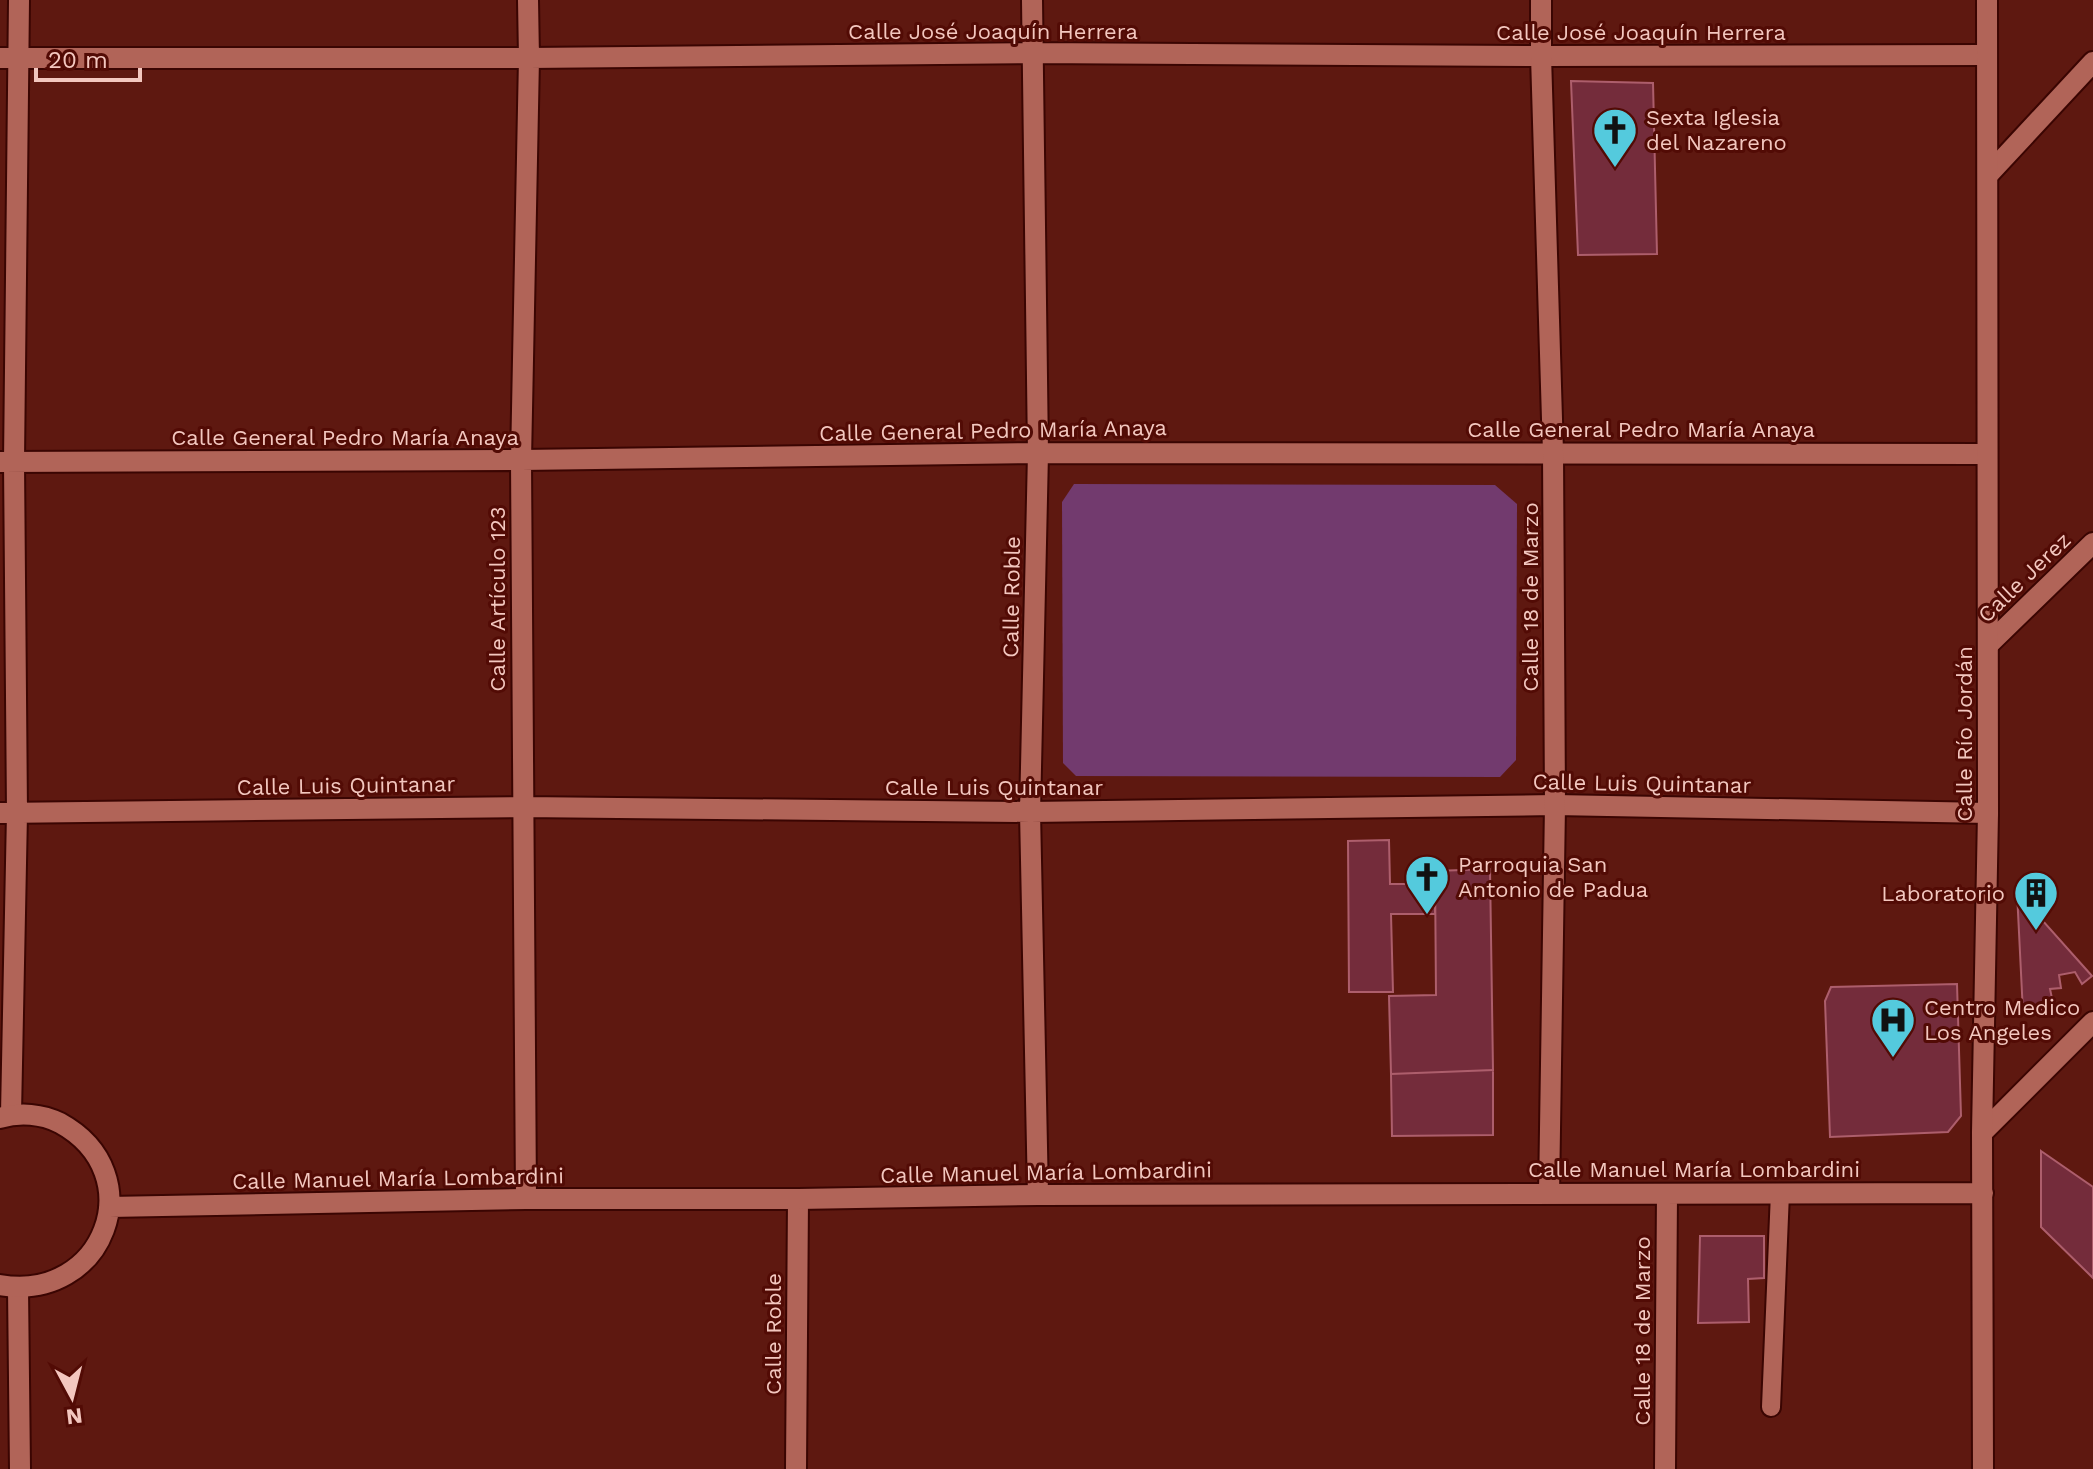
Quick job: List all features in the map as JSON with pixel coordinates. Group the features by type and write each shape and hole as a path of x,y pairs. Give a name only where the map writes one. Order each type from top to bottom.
{"street":[{"path":"19,0 10,58 6,1116 33,1115 54,1120 74,1131 90,1146 101,1164 108,1185 109,1207 104,1233 90,1256 70,1274 44,1285 9,1286 20,1469"},
{"name":"Calle Artículo 123","path":"526,1199 521,460 528,0"},
{"name":"Calle Roble","path":"1032,0 1038,453 1030,812 1038,1195"},
{"name":"Calle 18 de Marzo","path":"1541,0 1553,452 1555,805 1549,1194"},
{"name":"Calle Río Jordán","path":"1983,1469 1982,1133 1988,813 1987,0"},
{"name":"Calle José Joaquín Herrera","path":"10,58 529,58 1032,53 1986,55"},
{"path":"1988,175 2093,62"},
{"name":"Calle General Pedro María Anaya","path":"7,462 521,460 1038,453 1986,454"},
{"name":"Calle Jerez","path":"1988,645 2093,543"},
{"name":"Calle Luis Quintanar","path":"9,813 522,807 1030,812 1555,805 1988,813"},
{"path":"1982,1133 2093,1022"},
{"name":"Calle Manuel María Lombardini","path":"109,1207 526,1199 1038,1195 1983,1193"},
{"name":"Calle 18 de Marzo","path":"1665,1469 1667,1194"},
{"name":"Calle Roble","path":"796,1469 798,1199"}],"lane":[{"path":"1771,1407 1780,1193"}],"shaded area":[{"path":"1074,484 1495,485 1517,504 1516,760 1500,777 1076,776 1063,763 1062,502"}],"building":[{"name":"Sexta Iglesia del Nazareno","path":"1571,81 1653,83 1657,254 1578,255"},
{"path":"1389,840 1390,884 1435,884 1435,914 1391,914 1393,992 1349,992 1348,841"},
{"path":"1490,869 1493,1070 1391,1074 1389,996 1436,995 1435,871"},
{"name":"Laboratorio","path":"2017,892 2092,976 2082,984 2075,972 2059,975 2061,988 2050,989 2054,1008 2023,1013"},
{"name":"Centro Medico Los Angeles","path":"1957,984 1961,1116 1948,1132 1830,1137 1825,1001 1831,987"},
{"path":"1493,1070 1493,1135 1392,1136 1391,1074"},
{"path":"2041,1151 2093,1187 2093,1278 2041,1227"},
{"path":"1700,1236 1764,1236 1764,1278 1748,1279 1749,1322 1698,1323"}],"place":[{"name":"Sexta Iglesia del Nazareno","path":"1615,169"},
{"name":"Parroquia San Antonio de Padua","path":"1427,916"},
{"name":"Laboratorio","path":"2036,932"},
{"name":"Centro Medico Los Angeles","path":"1893,1059"}]}
